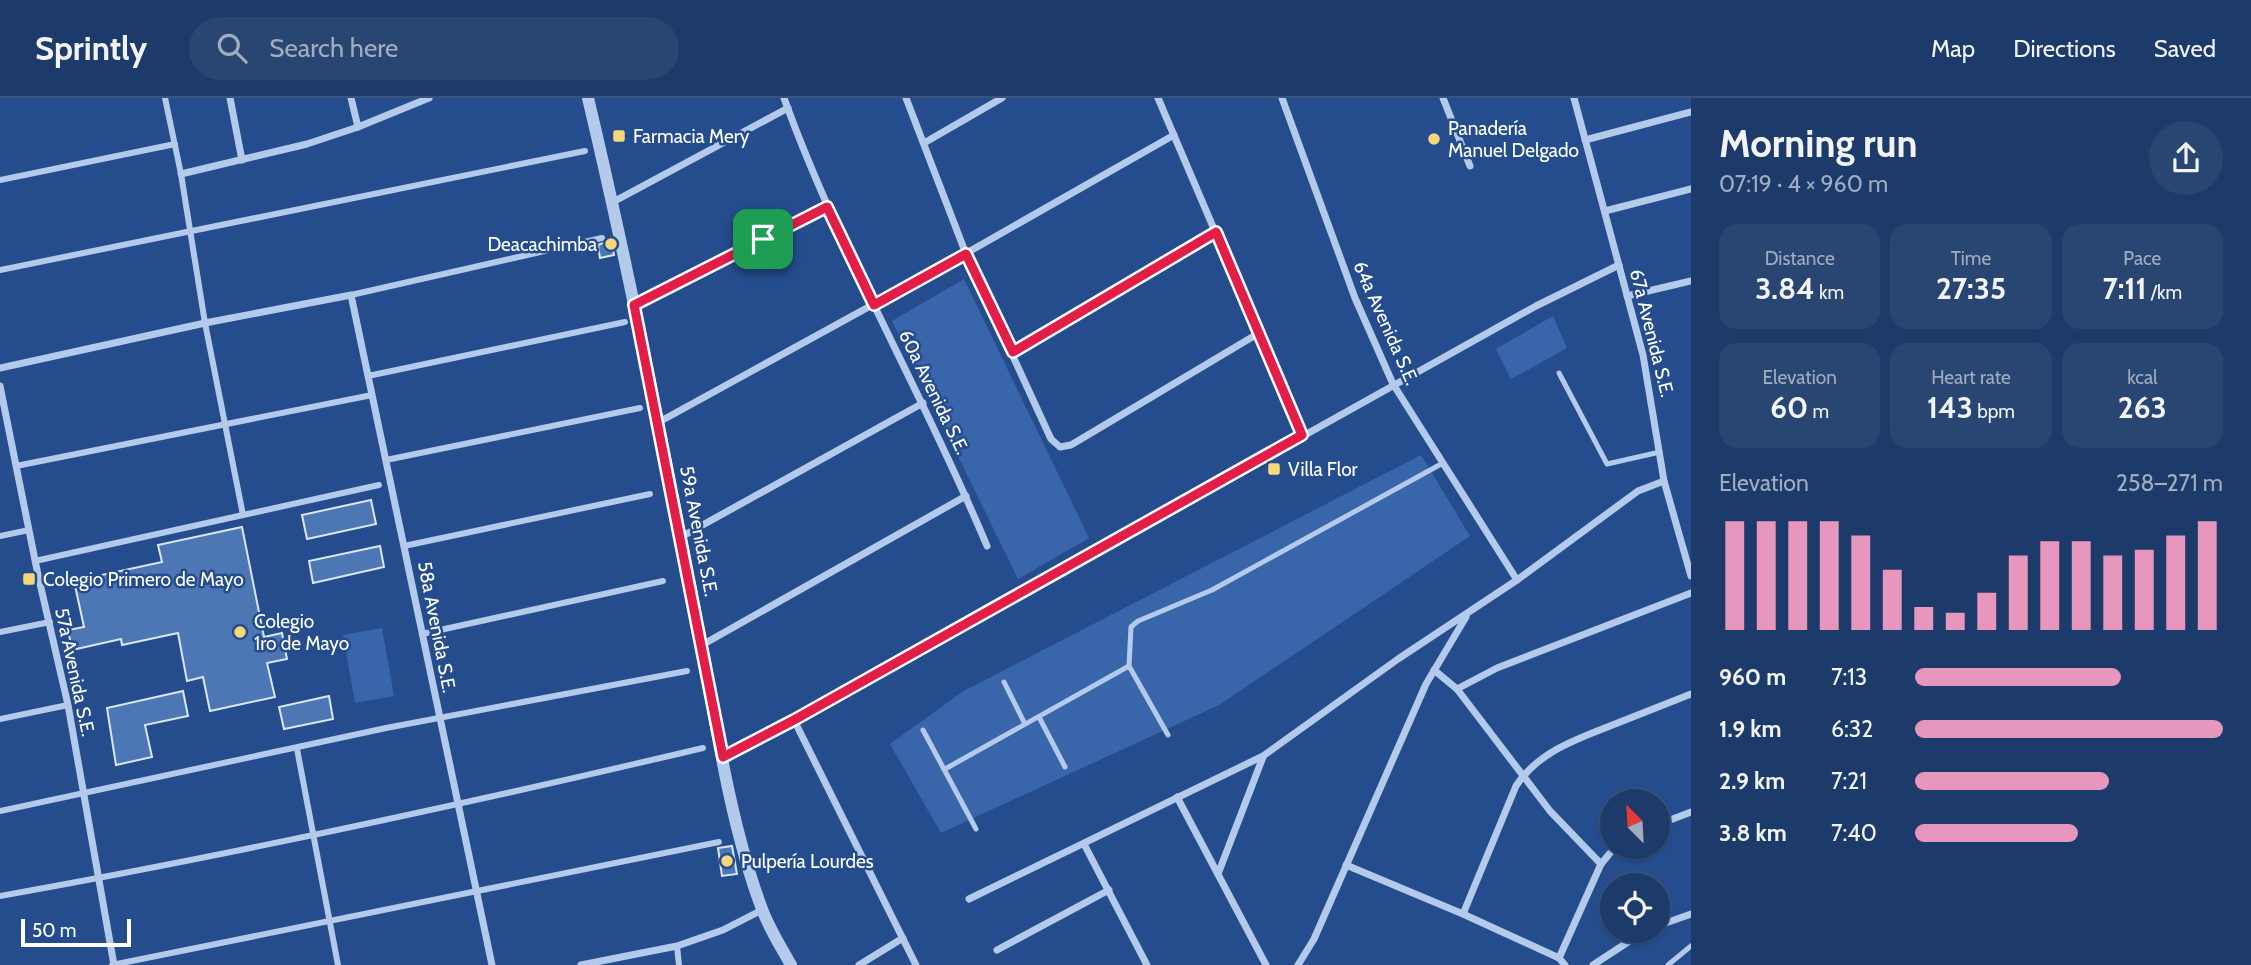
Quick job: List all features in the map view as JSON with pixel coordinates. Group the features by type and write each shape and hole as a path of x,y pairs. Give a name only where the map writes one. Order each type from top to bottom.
{"street":[{"path":"165,98 243,515"},
{"path":"230,98 242,160"},
{"path":"351,98 358,127"},
{"path":"181,174 307,144 429,98"},
{"name":"59a Avenida S.E.","path":"588,98 613,202 659,422 723,757 747,863 762,910 791,965"},
{"name":"60a Avenida S.E.","path":"784,98 827,207 923,403 987,546"},
{"path":"906,98 966,254 1051,439 1060,447 1071,445 1259,334"},
{"path":"924,143 1002,98"},
{"path":"1158,98 1302,435"},
{"name":"64a Avenida S.E.","path":"1282,98 1355,298 1393,384 1517,580"},
{"path":"1443,98 1470,166"},
{"name":"67a Avenida S.E.","path":"1574,98 1643,355 1664,481 1691,576"},
{"path":"613,202 788,108"},
{"path":"1585,139 1691,112"},
{"path":"659,422 966,254 1174,135"},
{"path":"0,180 175,144"},
{"path":"0,270 585,151"},
{"path":"1605,211 1691,189"},
{"path":"634,305 827,207"},
{"path":"1013,352 1216,232"},
{"path":"0,368 205,323 351,295 602,238"},
{"path":"723,757 794,720 1393,384 1536,306 1619,265"},
{"path":"1628,296 1691,281"},
{"name":"58a Avenida S.E.","path":"351,295 492,965"},
{"path":"368,376 625,322"},
{"name":"57a Avenida S.E.","path":"0,386 35,561 68,705 114,965"},
{"path":"16,466 372,395"},
{"path":"681,537 923,403"},
{"path":"386,460 640,408"},
{"path":"969,899 1263,756 1398,659 1517,580 1639,491 1664,481"},
{"path":"35,561 379,485"},
{"path":"404,546 650,494"},
{"path":"702,645 966,496"},
{"path":"0,536 29,530"},
{"path":"422,634 663,581"},
{"path":"1457,689 1497,668 1691,593"},
{"path":"1298,965 1314,939 1426,684 1468,613"},
{"path":"0,632 50,622"},
{"path":"1434,670 1457,689 1550,811 1601,864"},
{"path":"0,811 439,719 687,671"},
{"path":"1463,914 1516,786 1523,776 1562,745 1691,694"},
{"path":"0,719 68,705"},
{"path":"794,720 916,965"},
{"path":"0,896 99,879 458,806 703,748"},
{"path":"297,749 338,965"},
{"path":"1218,874 1263,756"},
{"path":"1177,797 1266,965"},
{"path":"1670,820 1691,813"},
{"path":"114,965 719,842"},
{"path":"1084,844 1147,965"},
{"path":"1559,957 1605,859"},
{"path":"1346,865 1559,957 1564,965"},
{"path":"997,950 1109,890"},
{"path":"581,965 677,946 723,930 762,910"},
{"path":"1670,921 1691,914"},
{"path":"859,965 903,938"},
{"path":"1593,965 1627,943"},
{"path":"677,946 679,965"}],"lane":[{"path":"1559,373 1607,464 1660,452"},
{"path":"1168,735 1129,666 1131,627 1138,621 1212,590 1443,463"},
{"path":"945,769 1129,666"},
{"path":"1004,682 1025,724"},
{"path":"1039,717 1065,767"},
{"path":"923,730 976,829"},
{"path":"1668,965 1691,946"}],"shaded area":[{"path":"964,279 1089,538 1018,579 892,321"},
{"path":"1553,316 1567,348 1511,379 1496,349"},
{"path":"1421,455 1470,536 1219,705 941,833 890,744 962,692"},
{"path":"382,628 394,696 355,703 343,635"}],"building":[{"path":"611,240 614,255 600,258 598,245"},
{"path":"371,500 376,524 307,539 302,515"},
{"path":"242,527 264,637 282,633 287,659 267,663 275,697 210,711 203,677 187,681 178,633 122,645 121,639 72,650 68,630 84,627 74,581 162,562 158,545"},
{"path":"380,546 384,567 313,583 309,561"},
{"path":"183,691 188,716 145,725 152,757 116,765 107,708"},
{"path":"329,696 333,719 284,729 279,707"},
{"name":"Pulpería Lourdes","path":"732,846 737,874 722,876 718,848"}],"place":[{"name":"Farmacia Mery","path":"619,136"},
{"name":"Panadería Manuel Delgado","path":"1434,139"},
{"name":"Deacachimba","path":"611,244"},
{"name":"Villa Flor","path":"1274,469"},
{"name":"Colegio Primero de Mayo","path":"29,579"},
{"name":"Colegio 1ro de Mayo","path":"240,632"},
{"name":"Pulpería Lourdes","path":"727,861"}],"route":[{"path":"827,207 874,305 966,254 1013,352 1216,232 1302,435 794,720 723,757 634,305 763,239 827,207"}]}
